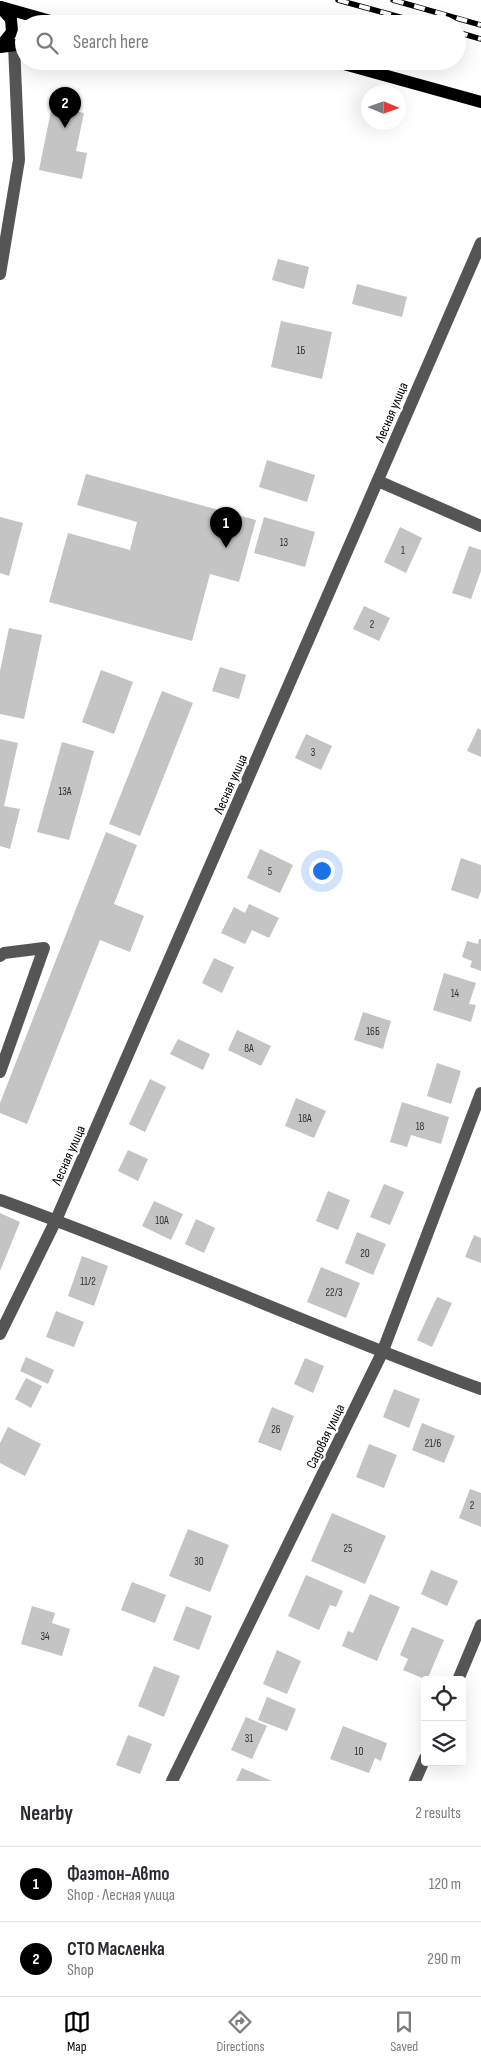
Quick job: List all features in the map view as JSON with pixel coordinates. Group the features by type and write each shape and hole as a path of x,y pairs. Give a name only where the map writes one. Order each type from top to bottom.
{"main road":[{"path":"1,7 29,15"},
{"path":"0,47 12,32 11,19 1,7"},
{"path":"0,47 15,45"},
{"path":"365,70 481,102"}],"street":[{"path":"0,274 19,160 19,70"},
{"name":"Лесная улица","path":"0,1334 56,1220 481,243"},
{"path":"378,481 481,526"},
{"path":"0,956 4,953 44,948 0,1072"},
{"name":"Садовая улица","path":"172,1781 382,1353 481,1093"},
{"path":"0,1200 56,1220 382,1353 481,1389"},
{"path":"460,1676 481,1625"},
{"path":"415,1781 422,1766"}],"building":[{"path":"52,106 84,113 76,151 87,153 82,179 39,170"},
{"path":"278,259 309,267 304,289 272,280"},
{"path":"357,284 407,297 402,317 352,304"},
{"path":"281,321 332,332 322,379 271,367"},
{"path":"267,460 315,475 307,502 259,487"},
{"path":"86,474 256,520 239,582 210,574 192,641 49,602 68,533 130,550 137,522 77,505"},
{"path":"0,517 23,523 9,576 0,573"},
{"path":"264,517 315,532 305,567 254,553"},
{"path":"400,527 422,538 406,573 384,562"},
{"path":"469,546 481,550 481,571 471,599 452,593"},
{"path":"364,606 390,618 379,641 353,629"},
{"path":"9,628 42,635 24,719 0,714 0,671"},
{"path":"220,667 246,675 239,699 212,691"},
{"path":"101,670 133,682 114,734 82,722"},
{"path":"162,691 193,703 140,836 109,824"},
{"path":"478,728 481,730 481,757 467,751"},
{"path":"306,734 332,746 321,770 295,758"},
{"path":"0,739 18,743 4,806 20,809 10,849 0,846"},
{"path":"62,742 94,751 69,840 37,832"},
{"path":"106,832 137,845 114,904 144,916 130,952 100,940 27,1124 0,1113 0,1103"},
{"path":"260,849 293,865 280,893 247,878"},
{"path":"461,858 481,865 481,891 478,899 451,890"},
{"path":"249,904 279,918 269,938 252,930 245,944 221,933 234,907 245,913"},
{"path":"479,939 481,939 481,971 470,967 472,961 462,957 467,941 478,944"},
{"path":"214,958 234,967 222,993 202,983"},
{"path":"444,973 476,983 469,1004 476,1005 471,1022 433,1010"},
{"path":"363,1012 391,1021 383,1049 354,1040"},
{"path":"237,1030 271,1046 261,1066 228,1050"},
{"path":"178,1039 210,1054 203,1070 170,1054"},
{"path":"437,1063 461,1071 451,1104 427,1096"},
{"path":"150,1079 166,1087 145,1132 129,1124"},
{"path":"296,1098 326,1111 314,1138 285,1126"},
{"path":"402,1102 449,1117 441,1144 411,1135 407,1147 390,1142"},
{"path":"128,1150 148,1159 138,1181 118,1171"},
{"path":"384,1184 404,1192 390,1225 370,1217"},
{"path":"328,1191 350,1200 338,1230 316,1221"},
{"path":"154,1201 183,1214 171,1240 142,1226"},
{"path":"0,1213 20,1222 0,1271"},
{"path":"196,1219 215,1228 204,1253 185,1244"},
{"path":"357,1232 386,1244 373,1275 345,1263"},
{"path":"474,1235 481,1238 481,1263 465,1257"},
{"path":"82,1256 108,1266 94,1306 68,1296"},
{"path":"321,1267 360,1283 346,1318 307,1302"},
{"path":"437,1297 452,1303 432,1347 417,1340"},
{"path":"56,1311 84,1322 74,1347 46,1337"},
{"path":"26,1357 54,1370 48,1384 20,1371"},
{"path":"305,1358 324,1366 313,1393 294,1384"},
{"path":"26,1378 42,1386 31,1408 15,1399"},
{"path":"394,1389 420,1399 409,1428 383,1417"},
{"path":"272,1407 294,1416 281,1451 258,1442"},
{"path":"422,1423 455,1436 444,1463 412,1450"},
{"path":"8,1427 41,1444 25,1476 0,1463 0,1443"},
{"path":"369,1444 397,1455 384,1488 356,1477"},
{"path":"470,1489 481,1493 481,1527 459,1518"},
{"path":"332,1513 386,1536 365,1584 311,1561"},
{"path":"188,1529 229,1545 210,1592 169,1576"},
{"path":"431,1570 458,1581 447,1606 421,1594"},
{"path":"306,1575 343,1591 336,1607 330,1605 319,1630 288,1616"},
{"path":"132,1582 166,1595 155,1623 121,1610"},
{"path":"370,1594 400,1607 377,1661 342,1646 348,1631 353,1633"},
{"path":"32,1606 55,1613 52,1623 70,1629 62,1656 21,1644"},
{"path":"186,1606 212,1616 199,1650 173,1640"},
{"path":"412,1627 444,1640 429,1676 421,1678 403,1670 408,1659 400,1655"},
{"path":"277,1650 301,1661 287,1694 263,1684"},
{"path":"154,1666 180,1676 164,1717 138,1706"},
{"path":"267,1697 296,1709 287,1731 258,1720"},
{"path":"246,1717 267,1726 252,1759 231,1750"},
{"path":"343,1726 387,1743 381,1761 375,1758 369,1773 330,1759"},
{"path":"128,1735 152,1744 140,1774 116,1765"},
{"path":"242,1768 272,1781 236,1781"}],"railway":[{"path":"338,0 392,15"},
{"path":"393,0 446,15"},
{"path":"466,21 481,25"},
{"path":"466,35 481,39"}],"place":[{"name":"СТО Масленка","path":"65,128"},
{"name":"Фаэтон-Авто","path":"226,548"}]}
